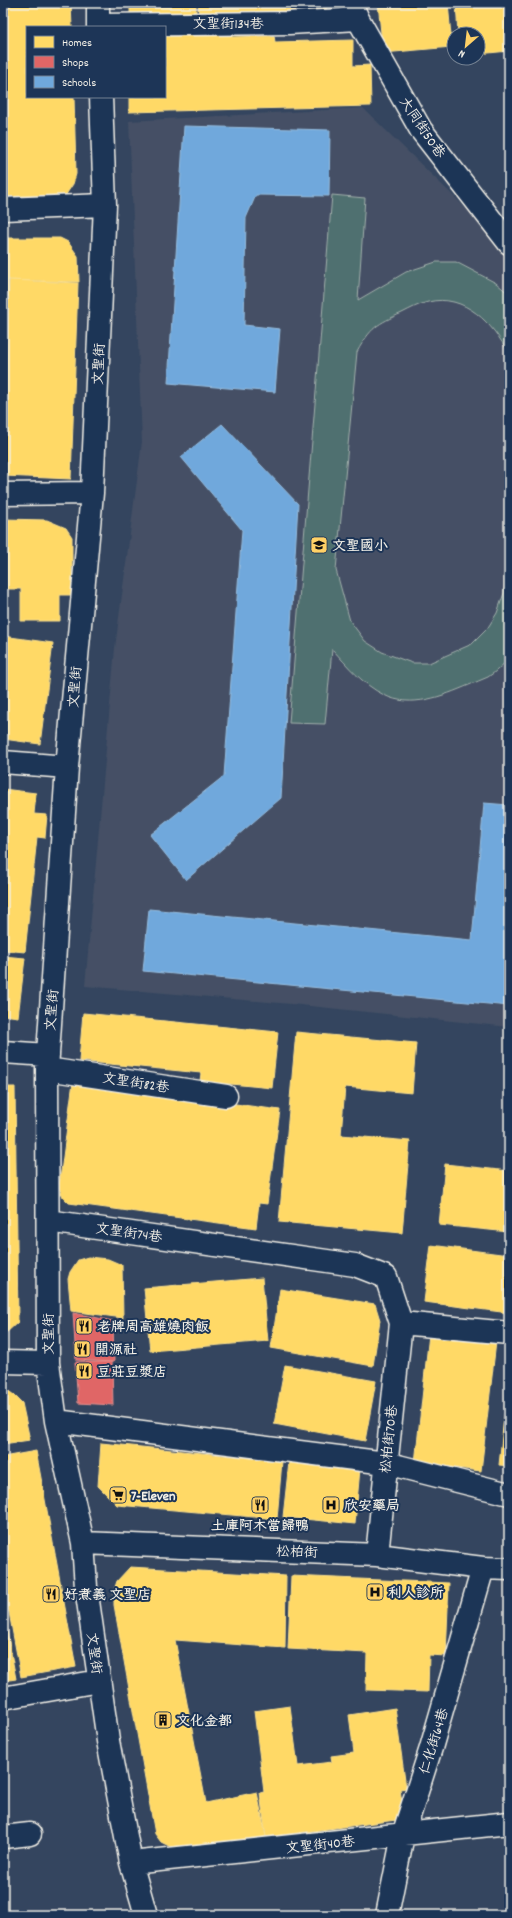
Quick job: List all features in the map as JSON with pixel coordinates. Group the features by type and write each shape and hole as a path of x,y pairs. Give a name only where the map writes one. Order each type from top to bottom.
{"street":[{"path":"98,3 98,26"},
{"name":"文聖街134巷","path":"98,26 289,23 354,11"},
{"name":"大同街50巷","path":"354,11 422,130 509,243"},
{"name":"文聖街","path":"101,98 105,205 92,493 67,767 47,1062 48,1363 56,1421 83,1543 86,1587 108,1741 131,1863 146,1915"},
{"path":"3,209 105,205"},
{"path":"3,494 92,493"},
{"path":"3,762 67,767"},
{"name":"文聖街82巷","path":"3,1052 47,1062 226,1096"},
{"name":"文聖街74巷","path":"48,1221 210,1243"},
{"name":"松柏街70巷","path":"210,1243 355,1265 386,1277 401,1323 377,1555"},
{"path":"401,1323 509,1333"},
{"path":"3,1362 48,1363"},
{"path":"56,1421 386,1463 509,1494"},
{"name":"松柏街","path":"83,1543 377,1555 483,1568 509,1569"},
{"name":"仁化街64巷","path":"386,1915 404,1835 432,1748 483,1568"},
{"path":"3,1698 99,1681"},
{"name":"文聖街40巷","path":"131,1863 509,1823"},
{"path":"3,1837 30,1834"}],"shaded area":[{"name":"文聖國小","path":"363,108 509,250 509,1027 291,1004 85,986 115,648 142,442 129,121"}],"green space":[{"path":"332,195 365,198 358,300 406,272 436,262 456,262 496,283 509,294 509,354 495,332 476,313 454,302 441,300 421,304 375,327 366,337 357,352 336,570 350,621 365,641 382,652 412,663 429,663 472,644 487,629 497,613 504,593 509,508 509,659 488,677 459,689 438,697 416,701 405,701 394,699 376,691 356,674 332,649 325,724 289,723"}],"building: Homes":[{"path":"3,3 71,3 72,26 26,26 26,98 74,98 76,174 73,184 65,196 3,201"},
{"path":"130,3 196,3 196,15 130,15"},
{"path":"198,3 327,3 327,8 199,16"},
{"path":"378,3 448,3 450,26 446,26 446,48 383,53"},
{"path":"456,3 509,3 509,51 486,53 486,26 457,26"},
{"path":"232,30 232,37 274,36 275,42 353,40 353,66 370,65 371,106 129,112 129,98 166,98 166,32"},
{"path":"3,238 60,238 68,242 78,256 79,282 8,280 8,297 3,293"},
{"path":"9,280 78,283 71,479 3,476"},
{"path":"3,519 47,520 66,528 72,537 72,595 60,595 60,621 21,621 21,589 3,589"},
{"path":"3,636 53,643 40,744 3,739"},
{"path":"3,789 36,793 34,814 47,815 45,838 37,837 25,952 3,950"},
{"path":"3,956 25,958 18,1017 3,1015"},
{"path":"83,1013 278,1032 272,1088 200,1081 201,1073 79,1061"},
{"path":"296,1032 416,1043 412,1093 345,1087 341,1135 410,1141 402,1233 279,1222"},
{"path":"73,1082 280,1110 267,1204 259,1203 256,1228 69,1203 63,1197 59,1187"},
{"path":"3,1087 15,1087 18,1322 6,1333 3,1333"},
{"path":"445,1164 509,1171 509,1232 439,1225"},
{"path":"431,1245 509,1255 509,1313 424,1302"},
{"path":"88,1257 108,1259 122,1265 123,1318 71,1311 68,1279 70,1272 78,1260"},
{"path":"262,1278 268,1341 150,1351 144,1288"},
{"path":"280,1289 375,1304 380,1320 373,1366 271,1348"},
{"path":"429,1334 496,1342 481,1471 415,1463"},
{"path":"285,1365 376,1381 365,1441 274,1424"},
{"path":"509,1370 509,1466 499,1465"},
{"path":"3,1387 22,1403 30,1440 3,1444"},
{"path":"101,1443 282,1461 277,1519 117,1505 98,1486"},
{"path":"36,1451 76,1667 21,1677 3,1580 3,1457"},
{"path":"289,1462 360,1469 355,1524 283,1517"},
{"name":"文化金都","path":"130,1567 286,1576 285,1648 175,1640 206,1803 257,1792 266,1837 177,1850 161,1842 155,1834 114,1605 114,1590 117,1581"},
{"path":"291,1576 449,1583 446,1656 429,1655 428,1692 366,1690 367,1653 288,1649"},
{"path":"3,1610 16,1679 3,1681"},
{"path":"290,1706 298,1766 332,1762 331,1756 354,1753 349,1715 395,1708 406,1788 400,1789 404,1819 266,1837 260,1793 264,1792 254,1711"}],"building: Shops":[{"path":"73,1313 113,1321 114,1362 76,1360"},
{"path":"75,1362 112,1362 113,1405 78,1403"}],"building: Schools":[{"path":"184,126 330,130 329,196 256,195 246,218 244,325 280,329 275,392 168,383"},
{"path":"222,424 298,504 281,798 186,880 150,835 224,776 242,530 181,457"},
{"path":"484,803 509,805 509,1006 143,971 149,909 472,940"}],"place":[{"name":"文聖國小","path":"319,545"},
{"name":"老牌周高雄燒肉飯","path":"84,1326"},
{"name":"開源社","path":"82,1349"},
{"name":"豆莊豆漿店","path":"84,1371"},
{"name":"7-Eleven","path":"118,1495"},
{"name":"土庫阿木當歸鴨","path":"260,1505"},
{"name":"欣安藥局","path":"331,1505"},
{"name":"利人診所","path":"375,1592"},
{"name":"好煮義 文聖店","path":"51,1594"},
{"name":"文化金都","path":"163,1720"}]}
